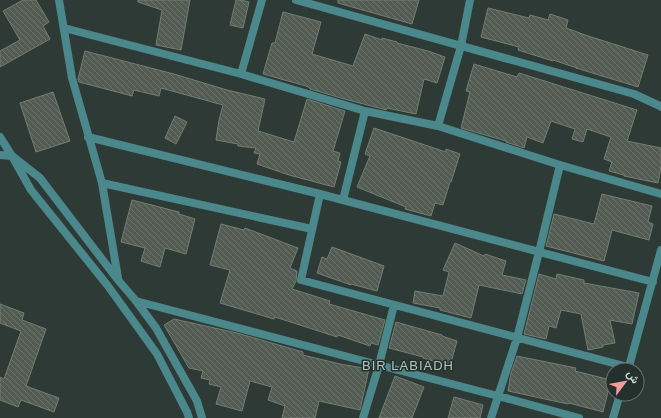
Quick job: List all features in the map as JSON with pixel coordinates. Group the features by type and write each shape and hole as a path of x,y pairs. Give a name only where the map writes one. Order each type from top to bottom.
{"street":[{"path":"58,0 72,78 102,183 118,280"},
{"path":"241,74 262,0"},
{"path":"296,0 634,94 661,106"},
{"path":"438,126 461,46 470,0"},
{"path":"64,28 241,74 365,111 438,126 560,165 661,194"},
{"path":"343,200 365,111"},
{"path":"0,137 31,190 108,286 157,354 189,418"},
{"path":"88,137 320,194 653,282"},
{"path":"0,155 12,156 40,178 118,280 136,301 156,328 197,401 202,418"},
{"path":"491,418 517,338 560,165"},
{"path":"102,183 312,229"},
{"path":"320,194 301,280 605,363"},
{"path":"630,362 661,250"},
{"path":"136,301 579,418"},
{"path":"363,418 379,365 394,305"},
{"path":"613,418 618,402"}],"building":[{"path":"23,0 36,0 49,22 43,26 50,39 0,67 0,51 20,40 3,11"},
{"path":"138,0 190,0 181,50 156,45 162,10 138,2"},
{"path":"236,0 249,2 243,28 230,25"},
{"path":"338,0 419,0 412,24 338,3"},
{"path":"488,8 529,18 530,15 548,20 550,14 568,20 566,28 648,55 638,87 518,50 519,47 481,37"},
{"path":"283,12 321,22 312,54 353,66 365,34 445,57 437,83 424,79 416,114 387,108 386,110 263,74 272,43 275,43"},
{"path":"85,51 265,99 258,131 294,142 307,99 345,111 333,151 340,153 338,161 341,162 334,187 289,175 257,164 260,154 254,153 256,148 238,146 238,144 216,140 223,105 161,88 159,96 134,90 132,96 79,82 78,79"},
{"path":"474,64 517,77 519,73 637,110 627,141 661,148 661,167 658,183 624,176 609,171 612,162 604,159 611,137 587,129 583,142 572,139 575,129 551,121 543,143 527,137 524,148 506,141 461,128 470,92 466,91"},
{"path":"53,92 70,141 36,152 20,103"},
{"path":"175,116 187,122 176,144 165,138"},
{"path":"374,128 446,152 446,149 460,154 443,205 435,203 431,216 405,209 406,207 357,187 370,156 365,154"},
{"path":"602,194 652,206 648,222 653,224 649,240 612,230 604,261 546,246 554,214 594,224"},
{"path":"132,200 179,212 179,214 195,219 186,254 165,248 160,267 141,261 145,248 121,242"},
{"path":"221,224 244,230 245,228 298,248 290,268 297,271 296,281 292,289 330,301 329,304 385,320 378,345 371,343 370,346 338,335 337,337 275,317 274,319 220,303 230,270 210,265"},
{"path":"455,243 484,256 485,254 506,261 502,275 526,280 522,294 479,285 471,318 440,310 440,308 413,303 415,291 443,296 449,272 443,270"},
{"path":"332,247 384,266 377,291 351,285 317,273 322,257 327,259"},
{"path":"539,274 556,279 557,274 584,280 584,283 639,293 632,324 610,320 615,343 588,350 581,314 561,310 556,328 549,326 546,339 524,334"},
{"path":"0,304 24,313 22,320 46,329 26,386 59,398 54,412 21,400 18,407 0,400 0,377 4,379 21,331 0,323"},
{"path":"174,319 237,333 303,352 303,355 369,369 360,410 319,401 315,418 282,418 285,406 268,400 272,387 250,381 242,411 216,404 221,387 209,384 210,380 201,378 203,371 189,368 164,325"},
{"path":"396,322 442,335 457,341 450,366 389,348"},
{"path":"517,356 576,368 575,371 605,378 606,402 603,412 569,403 508,391 511,373"},
{"path":"395,376 424,387 412,418 379,418"},
{"path":"454,397 483,405 480,418 448,418"}],"district":[{"name":"BIR LABIADH","path":"408,365"}]}
